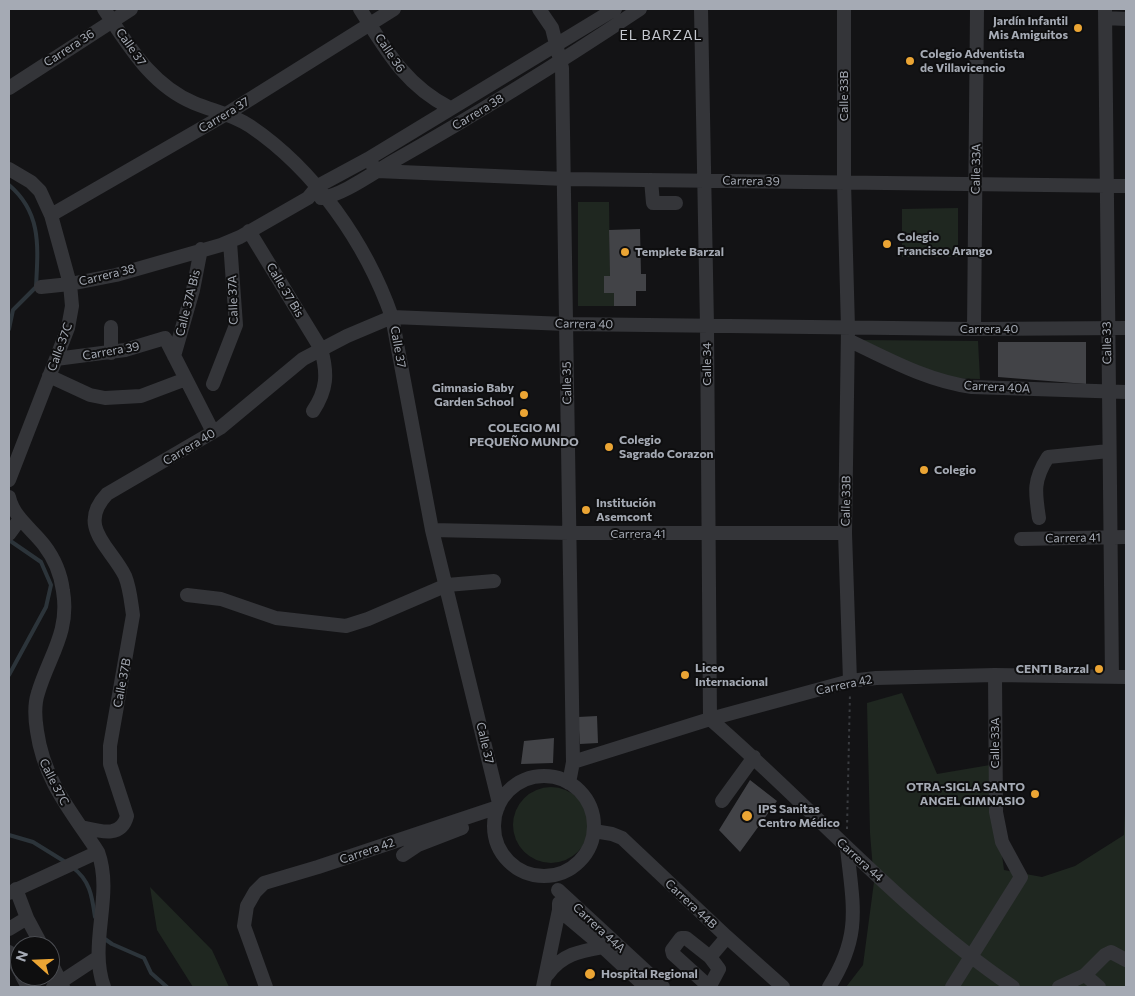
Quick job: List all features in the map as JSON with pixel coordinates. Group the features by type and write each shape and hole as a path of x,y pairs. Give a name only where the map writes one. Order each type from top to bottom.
{"street":[{"name":"Carrera 36","path":"9,88 108,14 131,9"},
{"name":"Calle 36","path":"360,9 409,80 428,96 450,108"},
{"name":"Carrera 37","path":"51,215 228,114 369,23 394,9"},
{"name":"Calle 35","path":"539,9 552,28 560,63 565,179 573,762 569,783"},
{"name":"Carrera 38","path":"41,287 70,284 116,274 230,242 308,198 318,186 368,159 615,9"},
{"name":"Carrera 38","path":"308,198 328,197 377,171 560,63 640,9"},
{"name":"Calle 34","path":"701,9 707,326 710,719"},
{"name":"Calle 33B","path":"844,9 844,182 848,334 845,533 850,681"},
{"name":"Calle 33A","path":"974,329 977,9"},
{"path":"1105,13 1126,19"},
{"name":"Calle 33","path":"1105,13 1110,538 1119,677"},
{"name":"Calle 37","path":"108,14 149,73 170,90 194,103 228,114 249,126 278,147 318,186 328,197 384,293 392,317 432,530 447,585 498,808"},
{"path":"368,159 377,171"},
{"name":"Calle 37C","path":"9,169 31,182 40,191 51,215 70,284 71,317 9,480"},
{"name":"Carrera 39","path":"377,171 565,179 1126,186"},
{"path":"651,180 653,203 676,203"},
{"name":"Calle 37 Bis","path":"249,231 321,349 327,371 325,388 313,411"},
{"name":"Calle 37A","path":"213,384 236,325 230,242"},
{"name":"Calle 37A Bis","path":"174,356 193,290 201,249"},
{"name":"Carrera 40","path":"98,503 112,491 213,432 303,359 392,317 566,324 707,326 848,334 974,329 1126,328"},
{"path":"111,327 111,353"},
{"name":"Carrera 40A","path":"848,334 917,372 948,384 972,387 1126,392"},
{"name":"Carrera 39","path":"56,359 111,353 165,338"},
{"name":"Calle 37A Bis","path":"165,338 213,432"},
{"path":"49,376 90,395 106,398 141,396 186,379"},
{"path":"1039,518 1035,489 1039,470 1048,457 1109,451"},
{"name":"Calle 37C","path":"9,497 14,511 51,555 63,592 64,620 62,636 37,694 36,725 44,765 58,793 98,852 104,872 97,958 104,987"},
{"name":"Calle 37B","path":"81,827 112,832 122,827 126,816 110,764 110,746 133,614 130,594 124,575 96,532 94,512 98,503"},
{"path":"10,531 20,519"},
{"name":"Carrera 41","path":"432,530 569,533 845,533"},
{"name":"Carrera 41","path":"1021,539 1126,537"},
{"path":"187,595 221,600 276,618 346,626 368,619 447,585 494,581"},
{"name":"Calle 33A","path":"970,958 1021,877 1002,842 996,812 995,675"},
{"name":"Carrera 42","path":"573,762 710,719 850,681 876,678 995,675 1119,677"},
{"name":"Carrera 44","path":"710,719 754,757 847,848 970,958 1012,987"},
{"path":"722,801 754,757"},
{"path":"548,776 569,783 581,792 590,806 594,831 590,845 581,859 569,870 553,876 529,874 508,861 496,839 498,808 506,792 518,783 532,777 548,776"},
{"path":"403,855 418,845 498,808"},
{"name":"Carrera 42","path":"266,987 246,936 244,926 247,906 255,892 264,883 498,808"},
{"name":"Carrera 44B","path":"594,831 622,838 726,937 784,987"},
{"path":"829,987 851,941 853,908 847,848"},
{"path":"37,936 12,891 98,852"},
{"path":"544,983 559,910 558,890 553,876"},
{"name":"Carrera 44A","path":"558,890 663,987"},
{"path":"559,910 646,987"},
{"path":"9,929 27,918"},
{"path":"710,957 726,937"},
{"path":"544,983 552,968 564,958 577,952 603,947"},
{"path":"1060,987 1085,975 1105,955 1111,952 1126,960"},
{"path":"60,984 97,958"},
{"path":"952,987 970,958"},
{"path":"1085,975 1099,987"}],"path":[{"path":"847,848 850,681"}],"shaded area":[{"path":"578,202 609,202 610,276 604,276 604,293 614,293 614,306 578,306"},
{"path":"958,208 958,257 902,257 902,209"},
{"path":"856,340 978,341 980,379 942,378"},
{"path":"902,693 937,774 990,765 1004,870 1042,877 1075,866 1124,835 1126,788 1126,987 846,987 863,965 874,882 870,833 867,703"},
{"path":"544,787 558,787 572,793 583,804 589,818 586,840 578,852 558,863 544,863 530,857 519,846 513,832 513,818 519,804 530,793"},
{"path":"150,887 212,950 229,987 193,987 157,930"}],"building":[{"name":"Templete Barzal","path":"640,229 641,274 646,274 646,291 636,291 636,306 614,306 614,293 604,293 604,276 610,276 609,230"},
{"path":"998,342 1086,342 1086,384 998,377"},
{"path":"597,716 598,743 580,744 578,717"},
{"path":"554,738 553,763 521,764 524,741"},
{"name":"IPS Sanitas Centro Médico","path":"750,780 777,801 740,852 719,830"}],"waterway":[{"path":"9,185 20,196 33,219 37,245 36,287 13,310 9,329"},
{"path":"9,540 41,562 51,585 46,607 9,675"},
{"path":"9,835 33,842 67,863"},
{"path":"72,867 83,877 89,889 95,917"},
{"path":"102,937 112,944 144,958 151,973 167,987"}],"place":[{"name":"Jardín Infantil Mis Amiguitos","path":"1078,28"},
{"name":"Colegio Adventista de Villavicencio","path":"910,61"},
{"name":"Colegio Francisco Arango","path":"887,244"},
{"name":"Templete Barzal","path":"625,252"},
{"name":"Gimnasio Baby Garden School","path":"524,395"},
{"name":"COLEGIO MI PEQUEÑO MUNDO","path":"524,413"},
{"name":"Colegio Sagrado Corazon","path":"609,447"},
{"name":"Colegio","path":"924,470"},
{"name":"Institución Asemcont","path":"586,510"},
{"name":"CENTI Barzal","path":"1099,669"},
{"name":"Liceo Internacional","path":"685,675"},
{"name":"OTRA-SIGLA SANTO ANGEL GIMNASIO","path":"1035,794"},
{"name":"IPS Sanitas Centro Médico","path":"747,816"},
{"name":"Hospital Regional","path":"590,974"}],"district":[{"name":"EL BARZAL","path":"661,35"}]}
